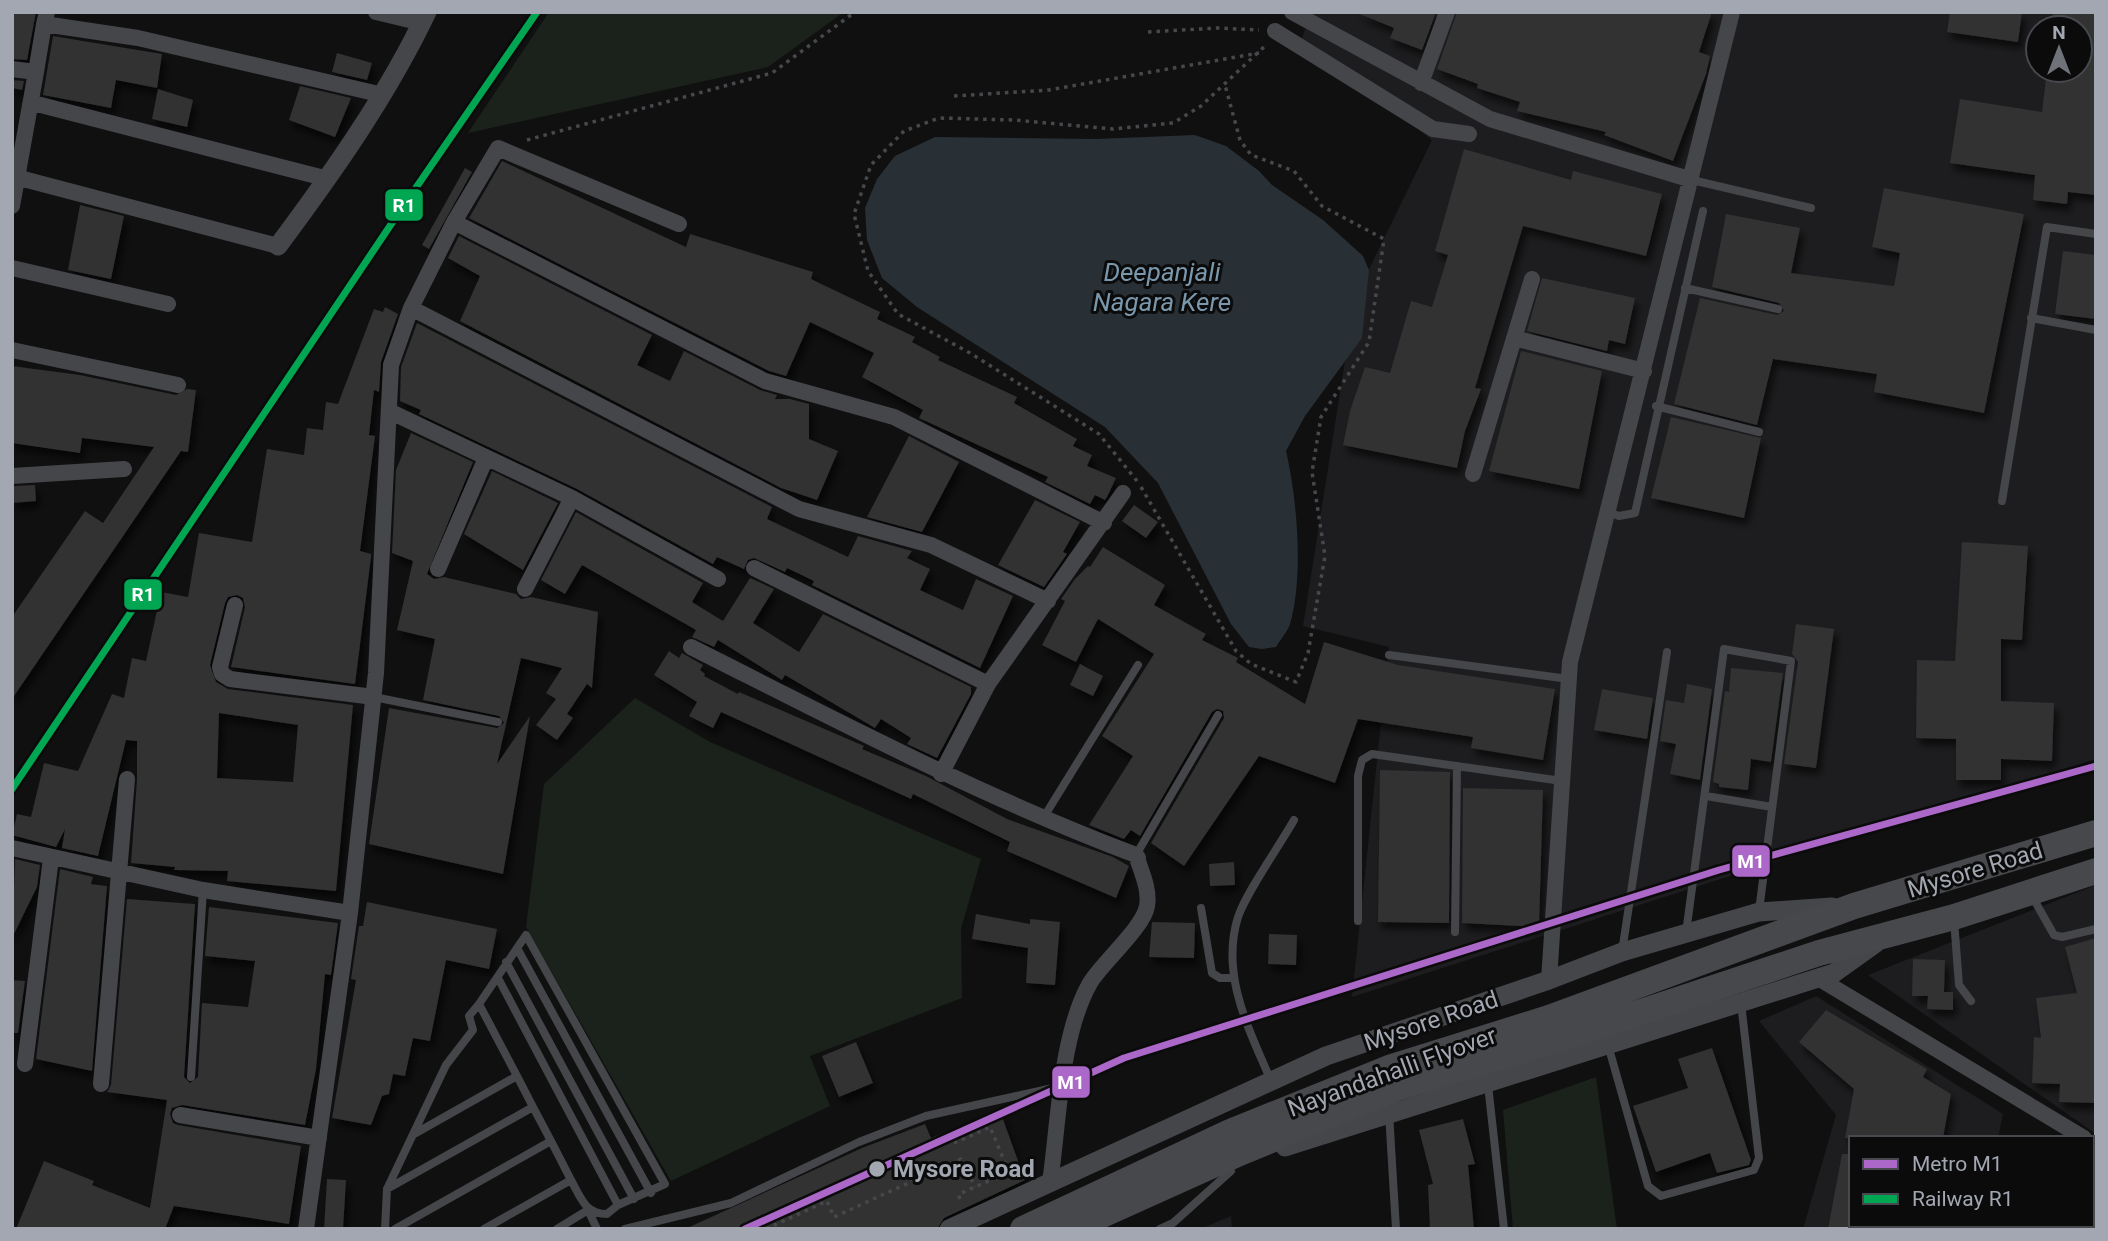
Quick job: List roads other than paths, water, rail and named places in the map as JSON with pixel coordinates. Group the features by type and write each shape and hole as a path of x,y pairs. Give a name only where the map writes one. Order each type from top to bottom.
{"highway":[{"name":"Mysore Road","path":"1770,938 1854,906 2096,833"},
{"name":"Mysore Road","path":"1819,966 1882,938 2096,871"},
{"name":"Nayandahalli Flyover","path":"1071,1229 1230,1157 1392,1090 1549,1018 1770,938"},
{"name":"Nayandahalli Flyover","path":"1023,1229 1230,1132 1392,1090 1560,1039 1819,966"}],"street":[{"path":"15,177 278,246 328,179 383,95 424,18 376,12"},
{"path":"1292,12 1490,119 1692,180"},
{"path":"1421,83 1447,12"},
{"path":"1549,980 1570,662 1732,12"},
{"path":"12,206 15,177 33,103 45,18 383,95"},
{"path":"1275,31 1433,129 1469,134"},
{"path":"12,69 36,72"},
{"path":"33,103 328,179"},
{"path":"306,1229 350,913 374,697 391,412 391,365 411,309 454,222 498,148 679,224"},
{"path":"454,222 765,381 894,417 1104,523"},
{"path":"12,268 168,304"},
{"path":"1473,474 1532,279"},
{"path":"411,309 799,509 931,545 1048,601"},
{"path":"1514,338 1644,371"},
{"path":"12,350 178,385"},
{"path":"391,412 572,498 718,579"},
{"path":"438,569 486,458"},
{"path":"12,476 124,469"},
{"path":"941,774 988,684 1123,493"},
{"path":"525,589 572,498"},
{"path":"754,568 988,684"},
{"path":"235,606 220,667 222,674 230,679 374,697"},
{"path":"691,647 941,774 1042,820 1137,857 1148,894 1147,910 1115,955 1090,982 1074,1026 1050,1182"},
{"path":"101,1084 127,779"},
{"path":"12,848 119,874 350,913"},
{"path":"25,1064 51,858"},
{"name":"Mysore Road","path":"949,1229 1326,1056 1549,980 1622,952 1686,936 1759,912 1854,906"},
{"path":"1819,966 2081,1136"},
{"name":"Mysore Road","path":"1101,1229 1290,1145 1392,1090 1488,1082 1741,1003 1819,966"},
{"path":"180,1115 318,1138"}],"lane":[{"path":"1692,180 1811,208"},
{"path":"1608,512 1619,516 1634,513 1656,406 1703,211"},
{"path":"2002,501 2047,227 2096,234"},
{"path":"1685,288 1778,309"},
{"path":"2031,318 2096,330"},
{"path":"1656,406 1759,432"},
{"path":"1686,936 1724,649 1791,661 1759,912"},
{"path":"1622,952 1667,652"},
{"path":"1389,655 1569,679"},
{"path":"1042,820 1138,665"},
{"path":"374,697 498,722"},
{"path":"1137,857 1218,715"},
{"path":"1358,921 1358,776 1362,760 1372,754 1562,781"},
{"path":"1455,932 1457,766"},
{"path":"1706,796 1772,807"},
{"path":"1270,1081 1238,1001 1231,958 1238,916 1294,820"},
{"path":"191,1077 203,890"},
{"path":"2030,892 2054,935 2062,937 2096,929"},
{"path":"1201,908 1212,973 1220,978 1234,978"},
{"path":"1954,917 1959,985 1971,1001"},
{"path":"385,1229 387,1189 446,1066 473,1030 469,1016 526,935 665,1184 618,1205 607,1214 588,1210 557,1229"},
{"path":"517,948 651,1192"},
{"path":"506,962 634,1199"},
{"path":"498,978 618,1205"},
{"path":"1608,1045 1648,1186 1661,1196 1754,1170 1759,1158 1741,1003"},
{"path":"479,1004 597,1229"},
{"path":"416,1133 517,1076"},
{"path":"1488,1082 1504,1229"},
{"path":"625,1229 731,1203 859,1142 926,1116 1063,1086"},
{"path":"1392,1090 1396,1229"},
{"path":"387,1189 533,1107"},
{"path":"395,1229 551,1141"},
{"path":"1160,1229 1173,1223 1231,1171"},
{"path":"484,1229 571,1180"}],"water":[{"name":"Deepanjali Nagara Kere","path":"1195,135 1226,146 1259,171 1272,185 1323,220 1363,256 1369,270 1362,338 1305,416 1286,451 1296,514 1297,583 1290,624 1276,647 1249,647 1231,624 1158,483 1105,427 917,307 882,278 867,240 865,208 877,179 895,156 935,137 1096,139"}],"metro line":[{"name":"M1","path":"745,1229 1124,1058 1719,870 2096,766"}],"rail line":[{"name":"R1","path":"12,789 402,208 537,12"}],"place":[{"name":"Mysore Road","path":"877,1169"}]}
